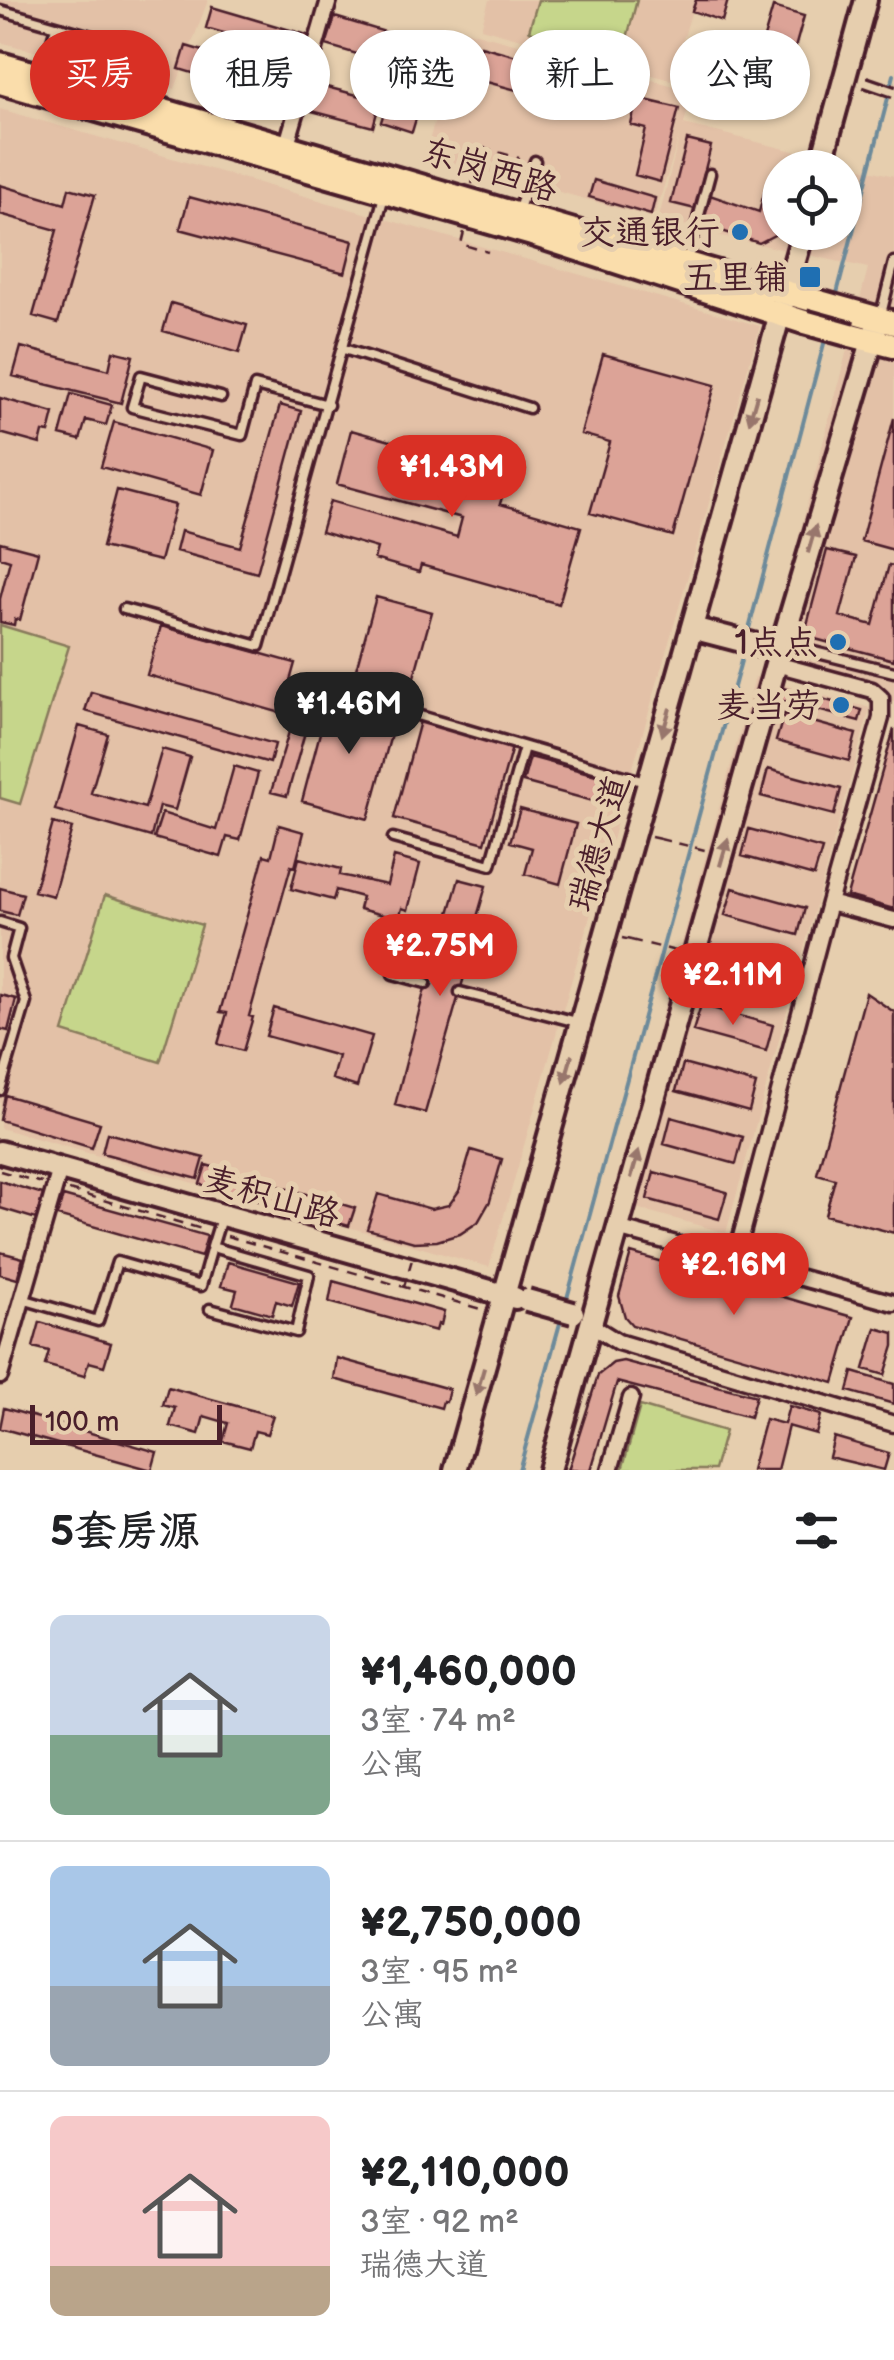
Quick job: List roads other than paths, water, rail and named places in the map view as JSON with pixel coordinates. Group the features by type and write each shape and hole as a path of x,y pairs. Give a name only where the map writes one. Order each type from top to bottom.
{"main road":[{"name":"东岗西路","path":"0,64 30,73"},
{"name":"东岗西路","path":"0,82 783,305"},
{"name":"东岗西路","path":"170,112 686,264 783,305"},
{"path":"783,305 876,330"}],"street":[{"path":"287,144 329,0"},
{"path":"827,150 854,80 866,0"},
{"name":"瑞德大道","path":"455,1470 798,250"},
{"path":"550,1470 775,651 876,330"},
{"path":"692,628 775,651 872,690 881,698 888,720 829,903 735,1260"},
{"path":"829,903 894,920"},
{"name":"麦积山路","path":"0,1152 57,1178 502,1305 527,1300 574,1312 592,1326"},
{"path":"0,1376 57,1178"},
{"path":"617,1228 894,1303"},
{"path":"592,1326 618,1342 894,1424"},
{"path":"610,1470 630,1398"}],"lane":[{"path":"0,10 64,30"},
{"path":"854,80 894,92"},
{"path":"518,214 535,161"},
{"path":"686,264 710,174"},
{"path":"124,608 259,646 386,192"},
{"path":"876,330 894,262"},
{"path":"344,349 530,408"},
{"path":"221,397 141,376 132,407 242,435 254,386 328,405"},
{"path":"775,651 894,672"},
{"path":"410,713 649,783"},
{"path":"393,838 492,865 524,746"},
{"path":"0,922 19,928 11,958 26,1002 0,1090"},
{"path":"393,974 426,983"},
{"path":"460,992 581,1023"},
{"path":"22,1299 98,1320 117,1262 201,1286 219,1224"},
{"path":"210,1309 296,1332 310,1275 212,1247"}],"waterway":[{"path":"836,297 894,75"},
{"path":"747,636 826,336"},
{"path":"566,1302 744,650"},
{"path":"519,1470 562,1316"}],"place":[{"name":"交通银行","path":"740,232"},
{"name":"五里铺","path":"810,277"},
{"name":"1点点","path":"838,642"},
{"name":"麦当劳","path":"841,705"}]}
